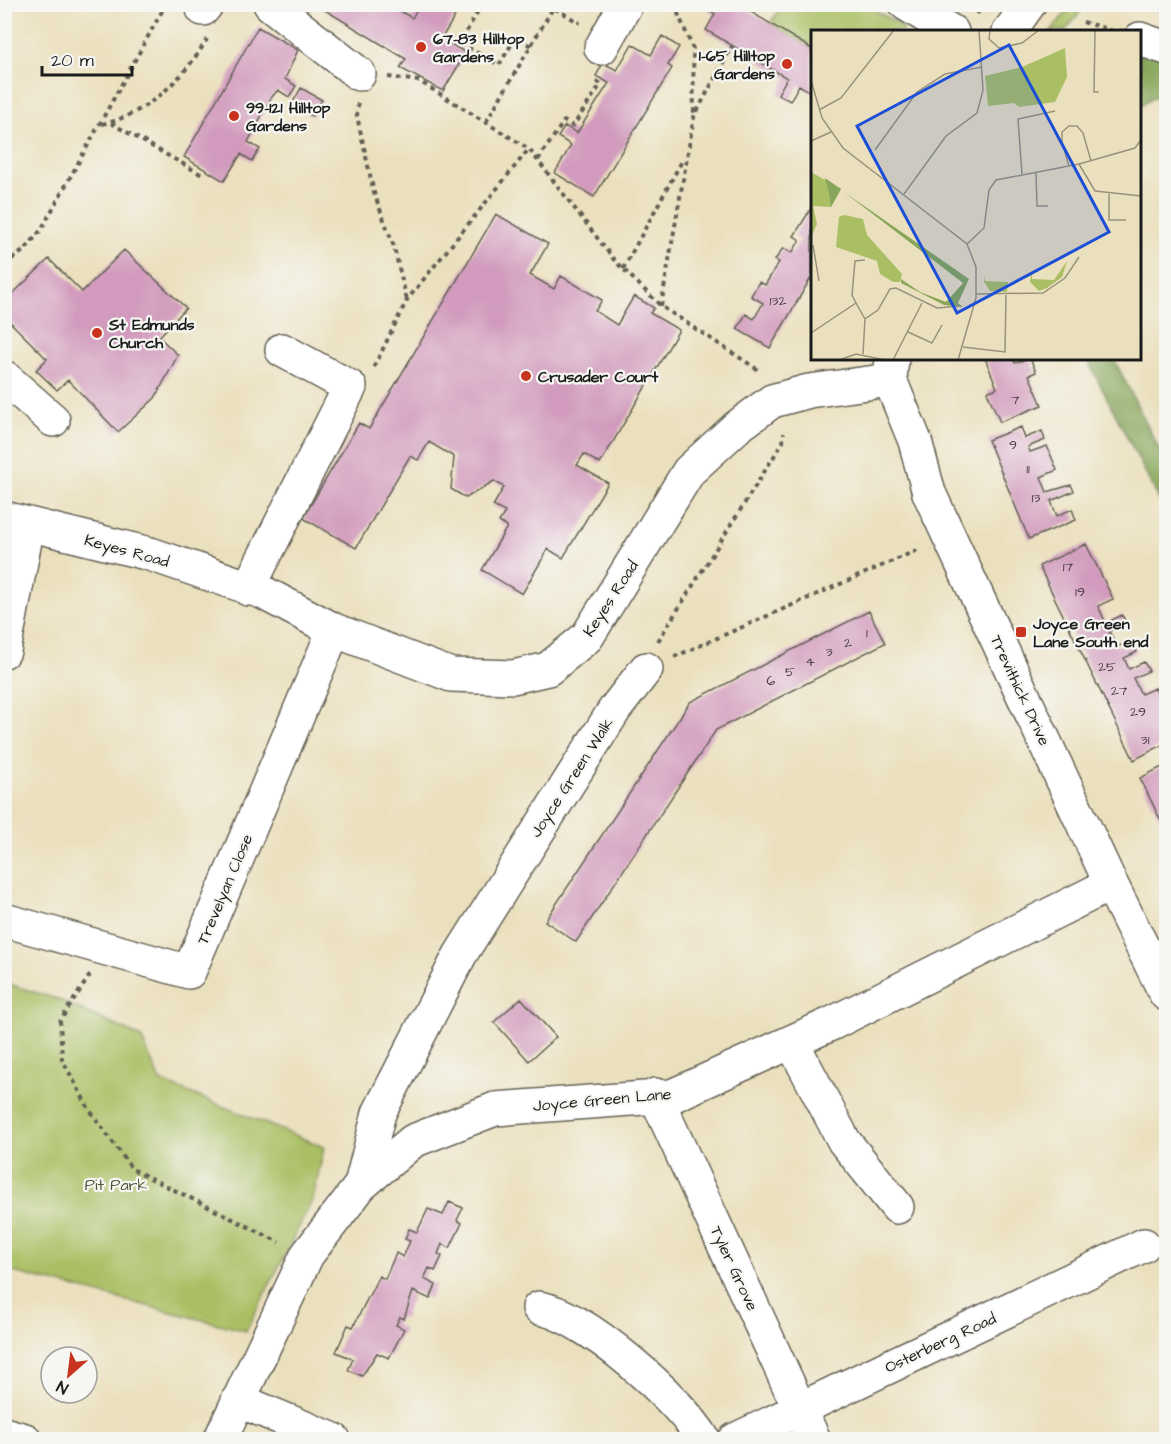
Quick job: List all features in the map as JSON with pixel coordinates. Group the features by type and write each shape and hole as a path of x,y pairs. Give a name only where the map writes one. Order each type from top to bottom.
{"street":[{"path":"270,4 359,74"},
{"path":"595,62 626,4"},
{"path":"906,4 949,30"},
{"path":"1010,30 1029,4"},
{"path":"1141,39 1167,48"},
{"path":"249,589 350,387 282,350"},
{"name":"Keyes Road","path":"16,522 150,554 262,592 334,630 451,675 513,677 548,669 587,637 689,471 737,427 767,387 810,391 891,369"},
{"name":"Trevithick Drive","path":"891,369 915,441 928,494 1111,884 1167,994"},
{"path":"4,376 53,420"},
{"path":"4,651 16,522"},
{"name":"Trevelyan Close","path":"4,920 189,972 334,630"},
{"name":"Joyce Green Walk","path":"361,1185 380,1113 456,963 497,893 615,709 646,669"},
{"name":"Joyce Green Lane","path":"220,1440 307,1255 361,1185 413,1142 495,1109 655,1095 672,1096 792,1042 1111,884"},
{"path":"792,1042 844,1141 897,1207"},
{"name":"Tyler Grove","path":"655,1095 814,1440"},
{"name":"Osterberg Road","path":"735,1440 1144,1245"},
{"path":"539,1308 555,1310 596,1335 685,1413 704,1440"},
{"path":"238,1400 334,1440"},
{"path":"4,1434 25,1440"}],"path":[{"path":"4,264 25,250 41,230 166,4"},
{"path":"482,4 460,43 499,66 516,37 531,46"},
{"path":"486,122 553,8 547,4"},
{"path":"661,306 685,156 694,117 693,49 674,4"},
{"path":"751,12 756,4"},
{"path":"101,124 122,120 153,100 195,61 207,16"},
{"path":"1083,22 1109,30"},
{"path":"694,117 732,46"},
{"path":"538,160 564,121 573,126 601,84 595,62"},
{"path":"407,300 393,244 374,193 357,116 359,74 419,81 529,149 623,269 661,306 767,387 775,415 784,429 783,442 660,636 646,669"},
{"path":"111,122 204,176"},
{"path":"371,374 407,300 529,149"},
{"path":"623,269 685,156"},
{"path":"646,669 948,536"},
{"path":"108,949 60,1021 62,1059 89,1109 132,1169 307,1255"}],"green space":[{"path":"782,5 866,5 902,26 903,30 811,30 811,48 770,24"},
{"path":"1072,5 1086,5 1066,30 1052,30"},
{"path":"1141,35 1166,53 1166,98 1153,98 1141,105"},
{"path":"1088,360 1114,360 1166,463 1166,513"},
{"name":"Pit Park","path":"5,983 57,999 141,1037 160,1081 324,1147 313,1199 246,1331 5,1270"}],"building":[{"name":"67-83 Hilltop Gardens","path":"315,4 388,4 412,18 420,4 462,4 443,36 446,41 466,53 443,91 400,68 406,59"},
{"name":"1-65 Hilltop Gardens","path":"699,4 738,4 811,48 811,92 799,85 790,101 778,94 787,78 706,30 715,14"},
{"path":"1166,4 1166,13 1147,5"},
{"name":"99-121 Hilltop Gardens","path":"258,27 298,50 285,79 296,86 289,97 278,90 271,98 248,142 260,149 252,161 241,154 224,181 184,157"},
{"path":"662,36 679,47 668,65 672,68 594,197 555,173 571,145 558,137 565,126 577,133 609,83 596,76 603,63 617,70 632,44 651,55"},
{"path":"301,88 322,100 312,116 292,104"},
{"path":"810,210 811,278 770,348 737,329 746,314 754,319 763,303 751,296 759,282 765,285 779,262 775,260 783,248 792,253 800,240 794,236"},
{"name":"Crusader Court","path":"496,214 548,244 530,275 554,289 561,276 602,300 595,311 617,325 634,296 654,308 650,313 679,330 600,464 584,454 577,465 608,483 563,558 548,549 522,594 482,570 507,527 499,522 505,512 493,506 504,487 494,481 466,498 451,489 454,457 429,442 418,460 410,456 356,548 303,518 359,423 369,429"},
{"path":"124,250 186,308 159,337 178,355 155,398 118,432 68,380 57,390 36,370 47,359 4,316 4,302 49,259 82,292"},
{"path":"986,360 1014,360 1015,363 1031,360 1036,372 1029,375 1042,405 1000,422 987,392 997,388"},
{"path":"1021,427 1025,438 1042,431 1045,440 1028,447 1030,452 1047,446 1057,470 1041,477 1047,492 1071,485 1074,491 1051,501 1057,516 1072,509 1076,520 1029,539 988,440"},
{"path":"1086,544 1113,599 1098,606 1106,623 1122,615 1126,623 1109,631 1117,647 1132,640 1137,652 1124,658 1129,669 1144,662 1149,671 1133,678 1141,694 1155,688 1166,712 1166,743 1134,760 1039,566"},
{"path":"869,611 885,643 716,730 576,942 545,921 690,702"},
{"path":"1166,765 1166,824 1163,825 1140,778"},
{"path":"521,998 556,1037 529,1061 494,1022"},
{"path":"449,1202 463,1208 457,1220 462,1223 450,1248 442,1244 438,1254 442,1256 435,1271 429,1268 424,1279 436,1285 430,1299 413,1291 404,1319 400,1317 396,1325 404,1329 389,1358 377,1353 362,1376 348,1370 353,1359 336,1352 348,1325 353,1327 379,1276 385,1279 396,1253 403,1257 410,1241 405,1239 409,1229 417,1232 428,1209 443,1215"}],"place":[{"name":"67-83 Hilltop Gardens","path":"421,47"},
{"name":"1-65 Hilltop Gardens","path":"787,64"},
{"name":"99-121 Hilltop Gardens","path":"234,116"},
{"name":"St Edmunds Church","path":"97,333"},
{"name":"Crusader Court","path":"526,376"},
{"name":"Joyce Green Lane South end","path":"1021,632"}]}
